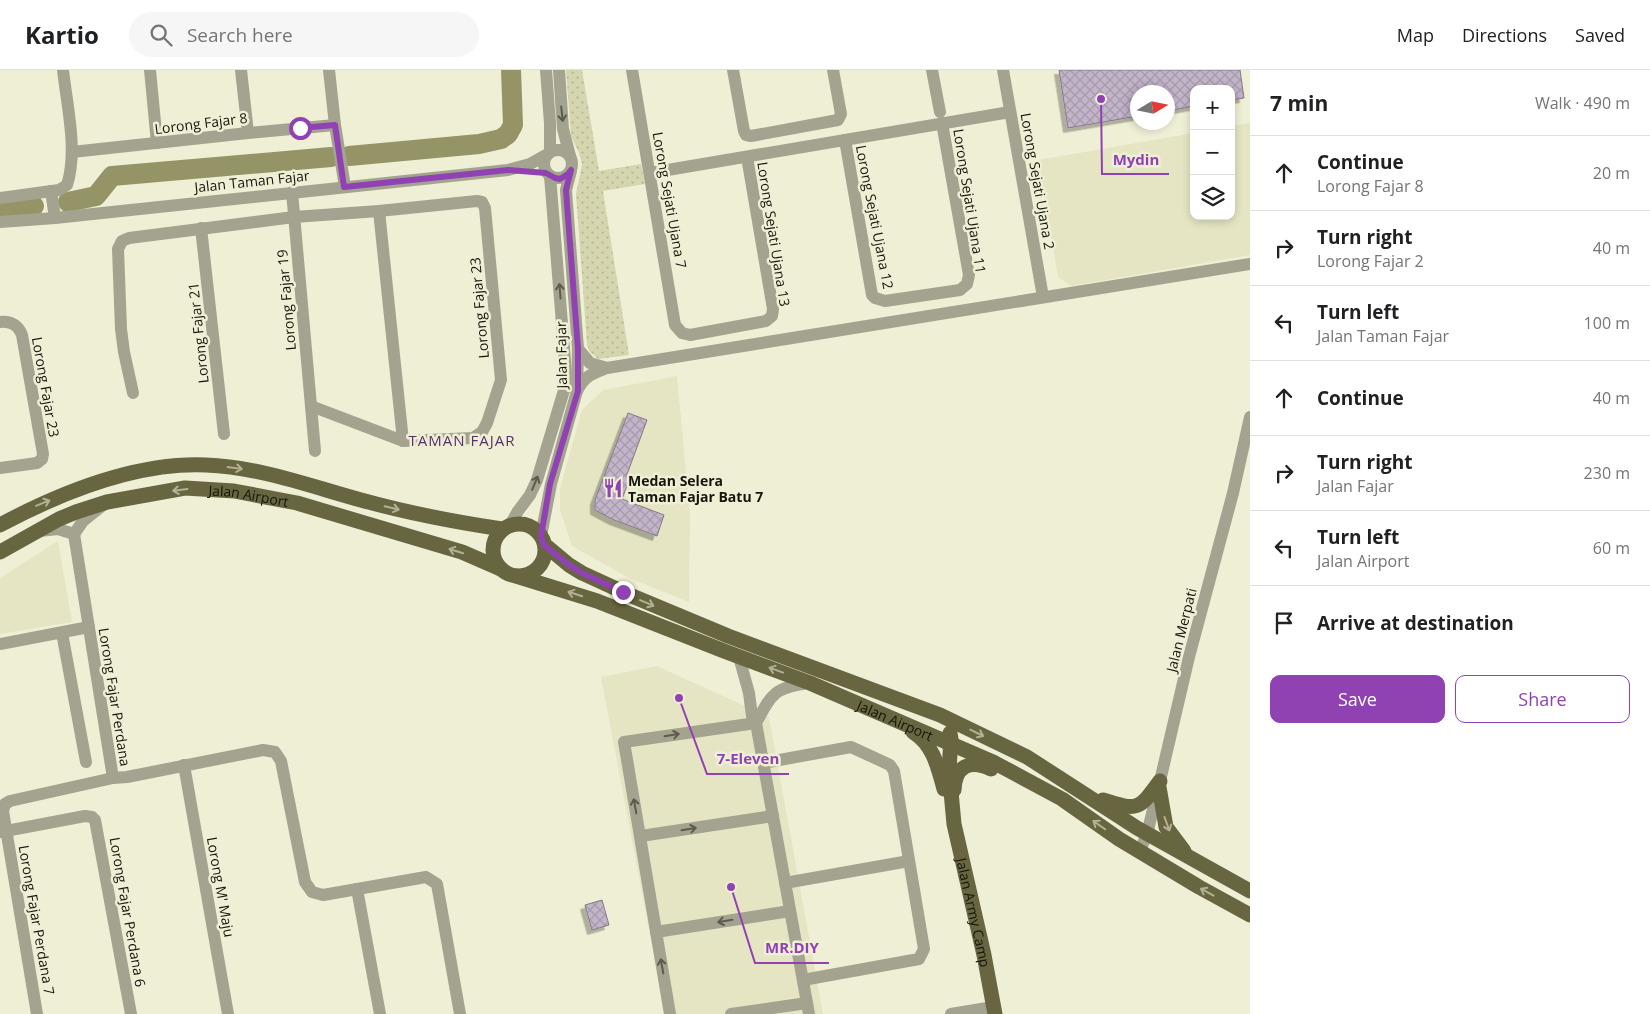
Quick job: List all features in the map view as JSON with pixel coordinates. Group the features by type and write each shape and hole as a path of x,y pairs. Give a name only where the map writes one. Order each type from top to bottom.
{"main road":[{"name":"Jalan Airport","path":"0,525 33,507 83,487 110,479 160,468 205,465 267,474 384,506 471,525 506,527"},
{"name":"Jalan Airport","path":"0,552 59,519 107,502 185,488 234,491 297,503 462,552 501,569"},
{"path":"519,524 528,525 535,530 543,541 544,557 538,568 528,574 516,576 508,574 501,569 493,554 493,544 496,536 506,527 519,524"},
{"name":"Jalan Airport","path":"543,541 569,565 589,576 674,614 940,715 1027,757 1147,834 1250,891"},
{"name":"Jalan Airport","path":"516,576 597,601 739,657 810,682 950,742 995,763 1062,799 1118,838 1198,887 1250,915"},
{"path":"778,654 822,679 945,726 952,739 950,742 949,763 953,818"},
{"path":"862,705 872,715 914,732 928,744 941,777 953,818"},
{"path":"953,818 955,780 957,775 965,767 977,764 981,764 1076,808"},
{"path":"1085,795 1132,807 1146,800 1160,784"},
{"path":"1160,784 1166,827 1188,856"},
{"name":"Jalan Army Camp","path":"953,818 984,955 994,1010"}],"street":[{"path":"0,198 59,190 67,186 70,176 72,152 63,70"},
{"path":"150,70 157,143"},
{"path":"241,70 248,132"},
{"path":"330,70 335,125 344,187"},
{"path":"546,70 550,123 548,154 544,164 548,175"},
{"path":"508,170 548,175 560,179 571,170 573,166 562,121 559,70"},
{"name":"Lorong Sejati Ujana 7","path":"632,70 676,326 682,333"},
{"path":"733,70 744,131 746,135 751,136 835,122 840,119 841,114 833,70"},
{"name":"Lorong Sejati Ujana 11","path":"876,298 885,301 960,290 967,284 969,275 932,70"},
{"name":"Lorong Sejati Ujana 2","path":"1003,70 1043,298"},
{"path":"650,173 845,140 941,118 1010,112"},
{"name":"Lorong Fajar 8","path":"72,152 248,132 335,125"},
{"name":"Lorong Sejati Ujana 12","path":"845,140 870,290 876,298"},
{"path":"508,170 530,164 554,150 563,150 570,156"},
{"name":"Lorong Sejati Ujana 13","path":"682,333 690,335 766,321 772,316 773,309 747,156"},
{"name":"Jalan Taman Fajar","path":"0,222 55,218 508,170"},
{"name":"Jalan Fajar","path":"543,541 550,484 578,391 578,349 566,190 571,170"},
{"name":"Jalan Fajar","path":"506,527 530,495 537,480 565,387 565,363 548,175"},
{"path":"51,191 55,218"},
{"name":"Lorong Fajar 19","path":"292,192 315,451"},
{"name":"Lorong Fajar 23","path":"133,393 121,329 118,249 122,241 129,238 294,217 482,202 485,208 501,380 487,423 482,432 474,438 403,441"},
{"path":"311,406 403,441 379,211"},
{"name":"Lorong Fajar 21","path":"201,228 224,434"},
{"path":"578,391 585,378 607,368 1250,264"},
{"name":"Lorong Fajar 23","path":"0,322 10,322 15,325 22,335 43,454 42,459 37,463 0,468"},
{"path":"578,349 590,363 607,368"},
{"name":"Jalan Merpati","path":"1140,851 1147,834 1160,784 1189,657 1233,493 1250,417"},
{"path":"37,531 58,529 74,534 83,521 107,502"},
{"name":"Lorong Fajar Perdana","path":"3,811 5,804 10,801 113,778 74,534"},
{"path":"0,644 89,627"},
{"path":"62,632 86,762"},
{"path":"731,1014 808,1008 756,722 752,716 749,693 739,657"},
{"path":"756,722 772,695 778,690 795,684 810,682"},
{"path":"670,1014 624,742 756,722"},
{"path":"763,763 851,747 890,765 894,771 924,949 919,959 802,980"},
{"path":"113,778 263,750 275,752 281,761 305,882 312,892 323,895 426,877 437,884 460,1014"},
{"name":"Lorong M' Maju","path":"184,765 228,1014"},
{"name":"Lorong Fajar Perdana 7","path":"3,811 3,832 37,1014"},
{"name":"Lorong Fajar Perdana 6","path":"3,832 85,816 92,817 96,823 131,1014"},
{"path":"641,836 773,816"},
{"path":"785,883 909,861"},
{"path":"358,888 380,1014"},
{"path":"656,932 790,911"},
{"path":"951,1014 994,1010"}],"shaded area":[{"path":"566,70 582,70 599,171 641,164 645,184 603,191 629,355 598,359 589,351 587,344 576,194 582,164 571,136"},
{"path":"1250,123 1250,255 1071,286 1058,277 1038,160 1190,134 1190,220 1235,220 1235,125"},
{"path":"677,376 690,515 689,602 629,578 572,546 560,510 560,488 582,410 603,390"},
{"path":"58,541 72,622 0,634 0,578"},
{"path":"657,666 769,717 823,1014 665,1014 601,677"}],"building":[{"path":"1059,70 1240,70 1244,98 1235,99 1235,85 1190,85 1190,107 1175,110 1175,85 1130,85 1130,117 1068,128"},
{"path":"628,413 647,420 626,477 630,478 622,499 664,515 657,536 614,520 595,510 595,500"},
{"path":"602,900 609,925 592,930 585,905"}],"waterway":[{"path":"349,156 479,144 501,139 508,134 513,125 511,70"},
{"path":"68,202 96,196 112,176 331,157"},
{"path":"0,210 34,206"}],"place":[{"name":"Mydin","path":"1101,99"},
{"name":"Medan Selera Taman Fajar Batu 7","path":"613,488"},
{"name":"7-Eleven","path":"679,698"},
{"name":"MR.DIY","path":"731,887"}],"district":[{"name":"TAMAN FAJAR","path":"462,440"}],"route":[{"path":"300,128 335,125 344,187 508,170 546,173 560,179 571,170 566,190 579,381 578,391 550,484 541,536 544,545 569,565 623,592"}]}
